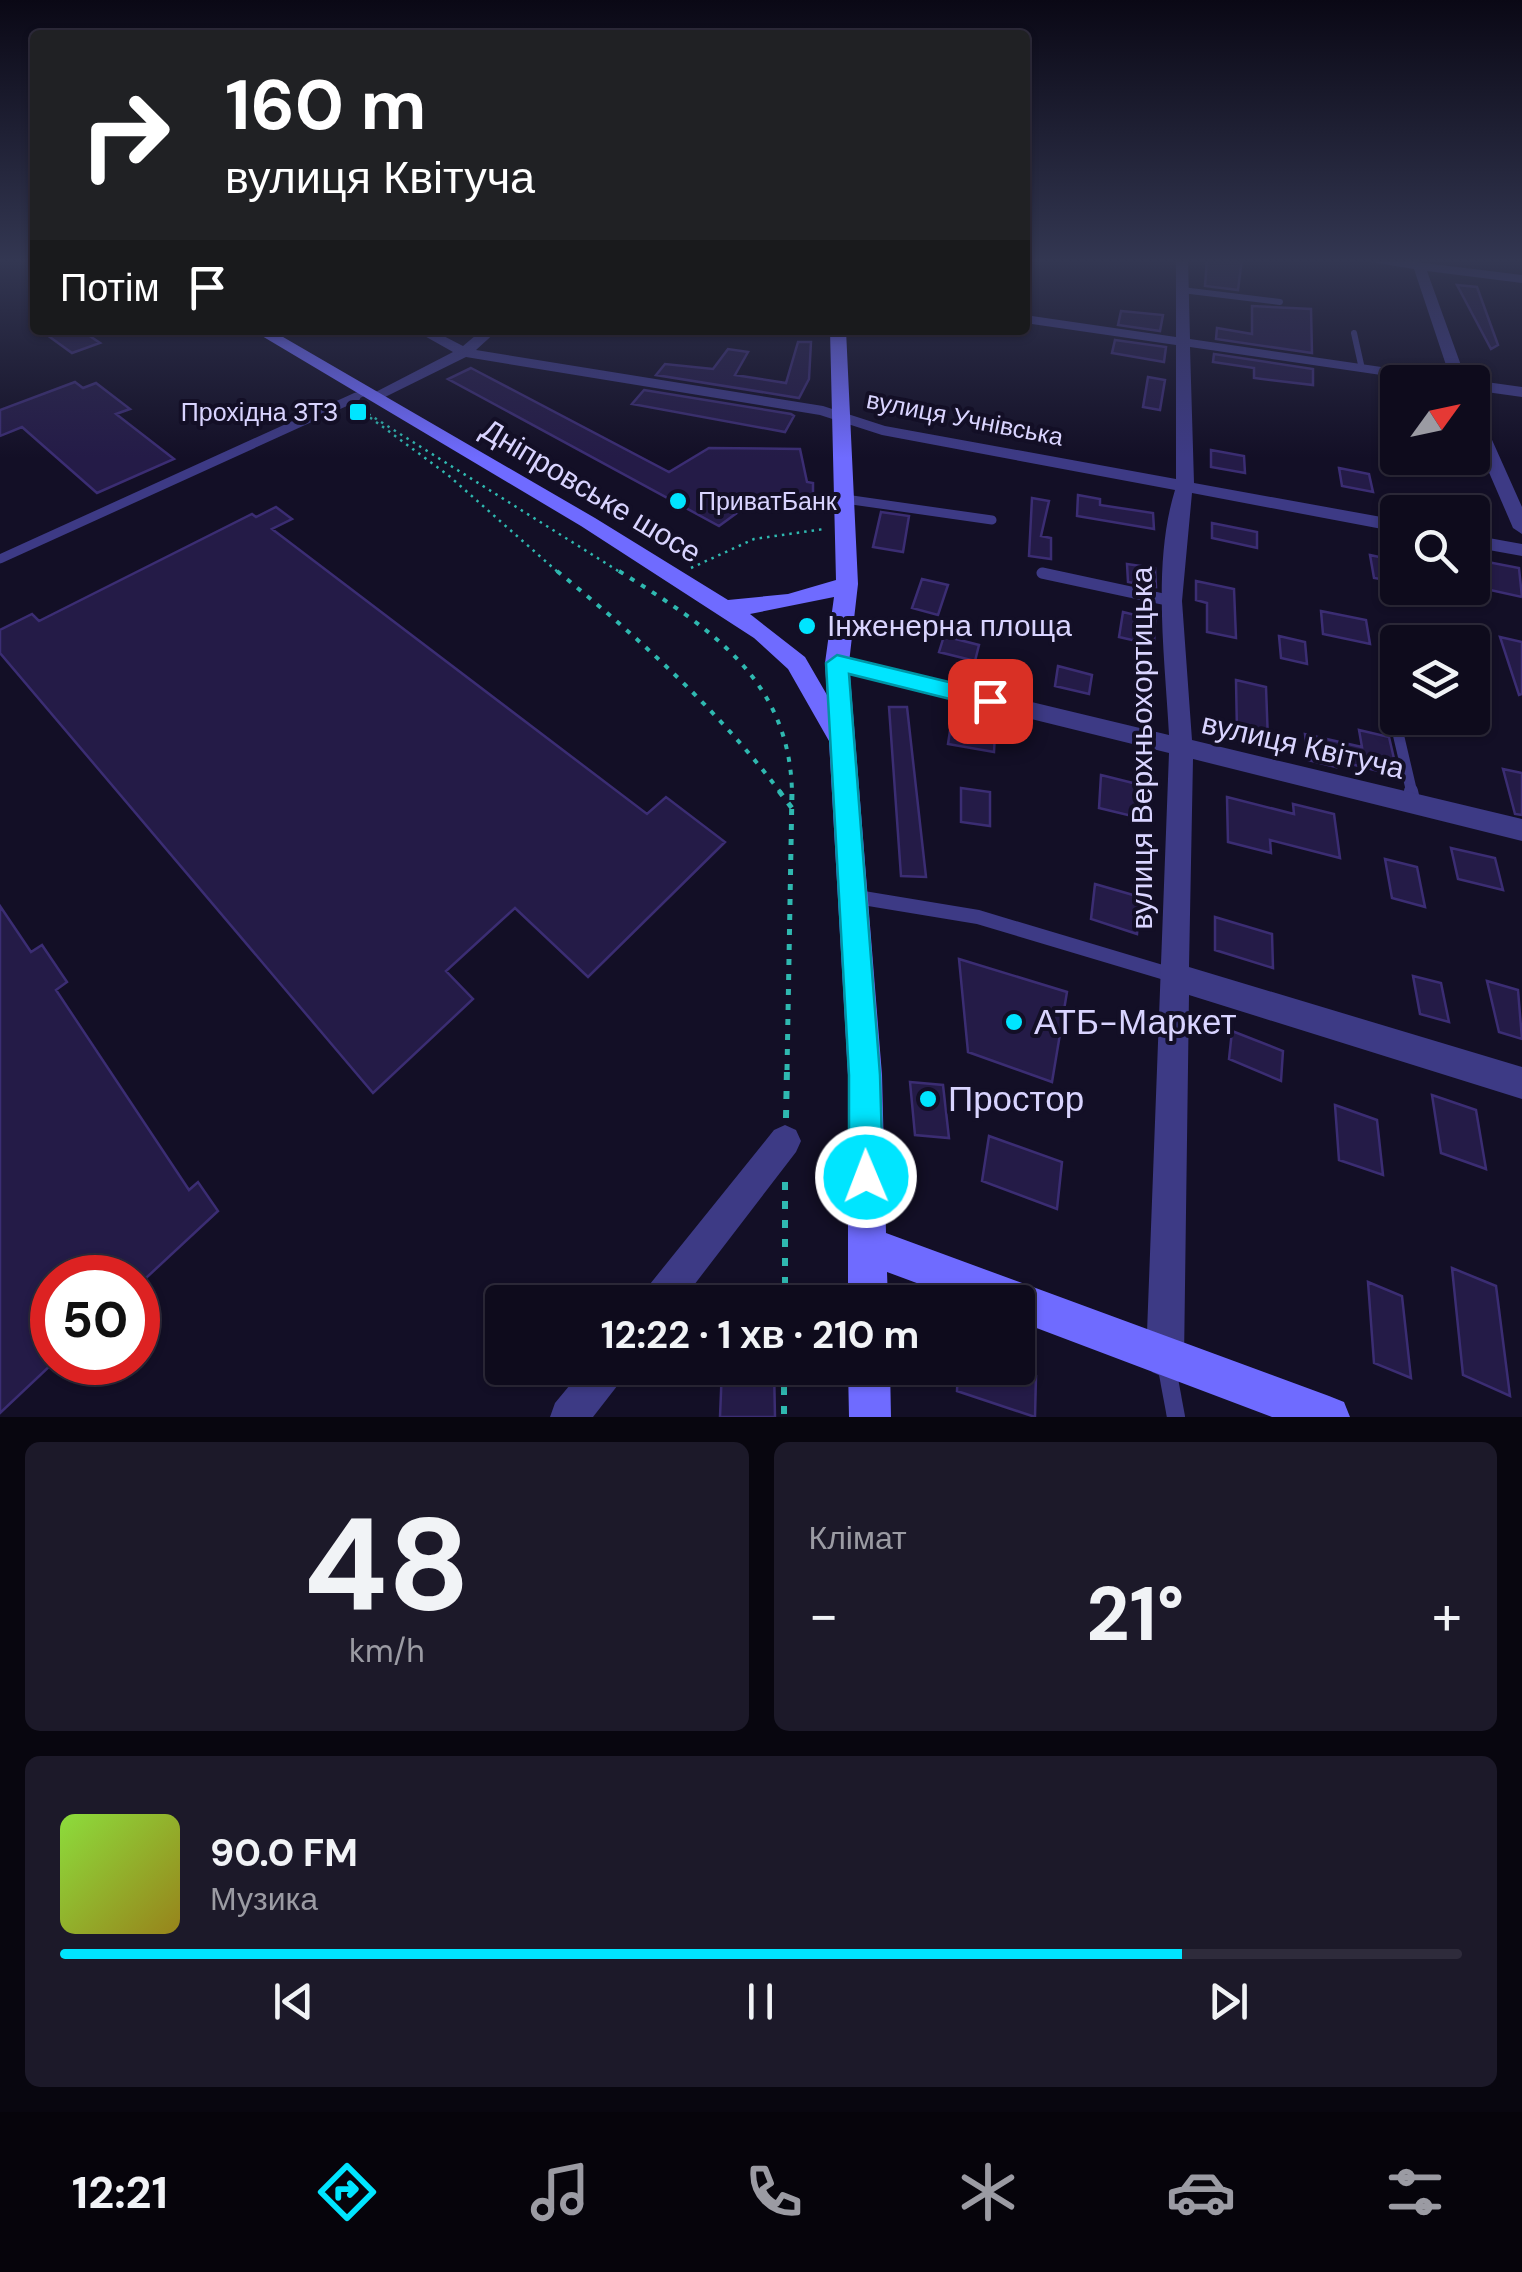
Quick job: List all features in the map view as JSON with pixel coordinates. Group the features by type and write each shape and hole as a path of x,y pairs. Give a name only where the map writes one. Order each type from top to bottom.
{"street":[{"path":"1067,325 1380,371"},
{"name":"вулиця Верхньохортицька","path":"1165,1358 1181,748 1172,600 1179,506 1185,486 1183,325"},
{"path":"1439,325 1452,365"},
{"name":"Дніпровське шосе","path":"268,335 728,608 797,663 822,704 843,752"},
{"name":"вулиця Учнівська","path":"432,335 464,352 823,411 882,430 1380,523"},
{"path":"370,399 464,352 485,335"},
{"path":"838,335 846,584 837,663 865,1075 868,1285"},
{"path":"1490,388 1522,392"},
{"path":"1490,454 1522,528"},
{"path":"1490,544 1522,550"},
{"path":"728,608 782,604 820,596 846,584"},
{"name":"вулиця Квітуча","path":"837,663 1522,830"},
{"path":"1174,976 1522,1083"},
{"path":"672,1285 785,1142"},
{"path":"867,1245 1329,1417"},
{"path":"569,1417 594,1385"},
{"path":"870,1385 870,1417"}],"lane":[{"path":"1354,333 1362,369"},
{"path":"0,559 370,399"},
{"path":"845,499 992,520"},
{"path":"1042,573 1172,600"},
{"path":"1398,735 1414,804"},
{"path":"852,897 924,903 1002,922 1174,976"},
{"path":"1165,1358 1176,1417"}],"path":[{"path":"370,399 692,617 734,654 767,694 780,724 792,808 785,1285"},
{"path":"370,399 369,420 448,475 498,524 641,640 736,734 792,808"},
{"path":"654,594 705,558 744,542 796,530 826,529"},
{"path":"784,1385 784,1417"}],"building":[{"path":"1119,325 1161,325 1160,331"},
{"path":"1252,325 1311,325 1312,353 1216,339 1217,328 1252,334"},
{"path":"1478,325 1491,325 1498,345 1491,349"},
{"path":"47,335 88,335 100,343 72,353"},
{"path":"1115,340 1166,347 1164,362 1112,353"},
{"path":"798,342 811,342 809,379 799,398 656,375 665,364 713,369 728,349 748,352 735,375 786,383"},
{"path":"1214,354 1313,369 1313,385 1254,378 1254,368 1213,362"},
{"path":"471,368 669,472 709,448 800,449 807,482 813,483 813,502 756,499 719,526 448,379"},
{"path":"1148,377 1165,380 1160,410 1143,407"},
{"path":"75,382 83,388 96,383 130,409 116,414 174,459 97,493 22,427 0,436 0,410"},
{"path":"644,390 794,416 785,432 632,404"},
{"path":"1211,450 1244,456 1245,473 1211,467"},
{"path":"1339,468 1369,474 1373,492 1342,486"},
{"path":"1078,495 1100,499 1100,505 1153,513 1154,529 1077,516"},
{"path":"1032,498 1049,501 1041,536 1051,538 1051,559 1029,556"},
{"path":"276,507 292,519 272,529 647,814 666,797 725,842 588,977 515,908 446,971 473,999 373,1093 0,653 0,630 32,614 39,621 252,514 256,517"},
{"path":"881,512 909,516 903,552 873,547"},
{"path":"1212,523 1257,532 1257,548 1212,538"},
{"path":"1370,555 1380,557 1380,579 1374,578"},
{"path":"1490,562 1519,568 1522,597 1490,590"},
{"path":"1127,564 1155,568 1156,587 1128,582"},
{"path":"922,579 948,585 938,615 912,608"},
{"path":"1196,581 1234,589 1236,638 1207,632 1207,603 1196,600"},
{"path":"1321,611 1366,620 1370,644 1323,634"},
{"path":"1123,612 1155,620 1154,645 1119,637"},
{"path":"944,636 979,645 975,661 939,652"},
{"path":"1279,636 1305,642 1307,664 1281,658"},
{"path":"1500,637 1522,642 1522,694 1519,695"},
{"path":"1058,666 1092,675 1089,694 1055,686"},
{"path":"1236,680 1266,687 1268,741 1237,733"},
{"path":"889,707 907,707 926,877 901,876"},
{"path":"951,724 995,732 994,752 948,744"},
{"path":"1359,730 1389,737 1398,776 1335,760 1336,767 1308,760 1305,734 1362,747"},
{"path":"1503,769 1522,773 1522,815 1515,814"},
{"path":"1101,775 1137,784 1136,817 1099,808"},
{"path":"961,788 990,792 990,826 961,822"},
{"path":"1227,797 1294,814 1293,804 1334,814 1340,858 1270,840 1271,853 1228,842"},
{"path":"1451,848 1495,858 1503,890 1458,879"},
{"path":"1385,859 1417,867 1425,907 1392,898"},
{"path":"1095,884 1140,897 1137,934 1091,919"},
{"path":"0,906 31,952 42,945 67,982 56,990 189,1190 198,1182 218,1211 160,1265 160,1255 30,1255 30,1385 0,1413"},
{"path":"1215,917 1272,934 1273,968 1215,950"},
{"name":"АТБ-Маркет","path":"959,959 1067,992 1052,1082 968,1052"},
{"path":"1413,976 1441,983 1449,1022 1420,1014"},
{"path":"1487,981 1518,990 1522,1039 1499,1032"},
{"path":"1232,1031 1283,1051 1281,1081 1229,1059"},
{"path":"910,1082 943,1085 949,1138 915,1135"},
{"path":"1432,1095 1476,1110 1486,1169 1441,1153"},
{"path":"1335,1105 1377,1120 1383,1175 1339,1160"},
{"path":"989,1136 1062,1162 1057,1209 982,1181"},
{"path":"1452,1268 1496,1286 1510,1396 1463,1375"},
{"path":"1368,1282 1402,1296 1411,1378 1374,1363"},
{"path":"1036,1376 1035,1417 957,1391 957,1385 1035,1385"},
{"path":"721,1385 774,1385 775,1417 720,1417"}],"place":[{"name":"Прохідна ЗТЗ","path":"358,412"},
{"name":"ПриватБанк","path":"678,501"},
{"name":"Інженерна площа","path":"807,626"},
{"name":"АТБ-Маркет","path":"1014,1022"},
{"name":"Простор","path":"928,1099"}],"route":[{"path":"866,1177 865,1075 837,663 990,701"}]}
